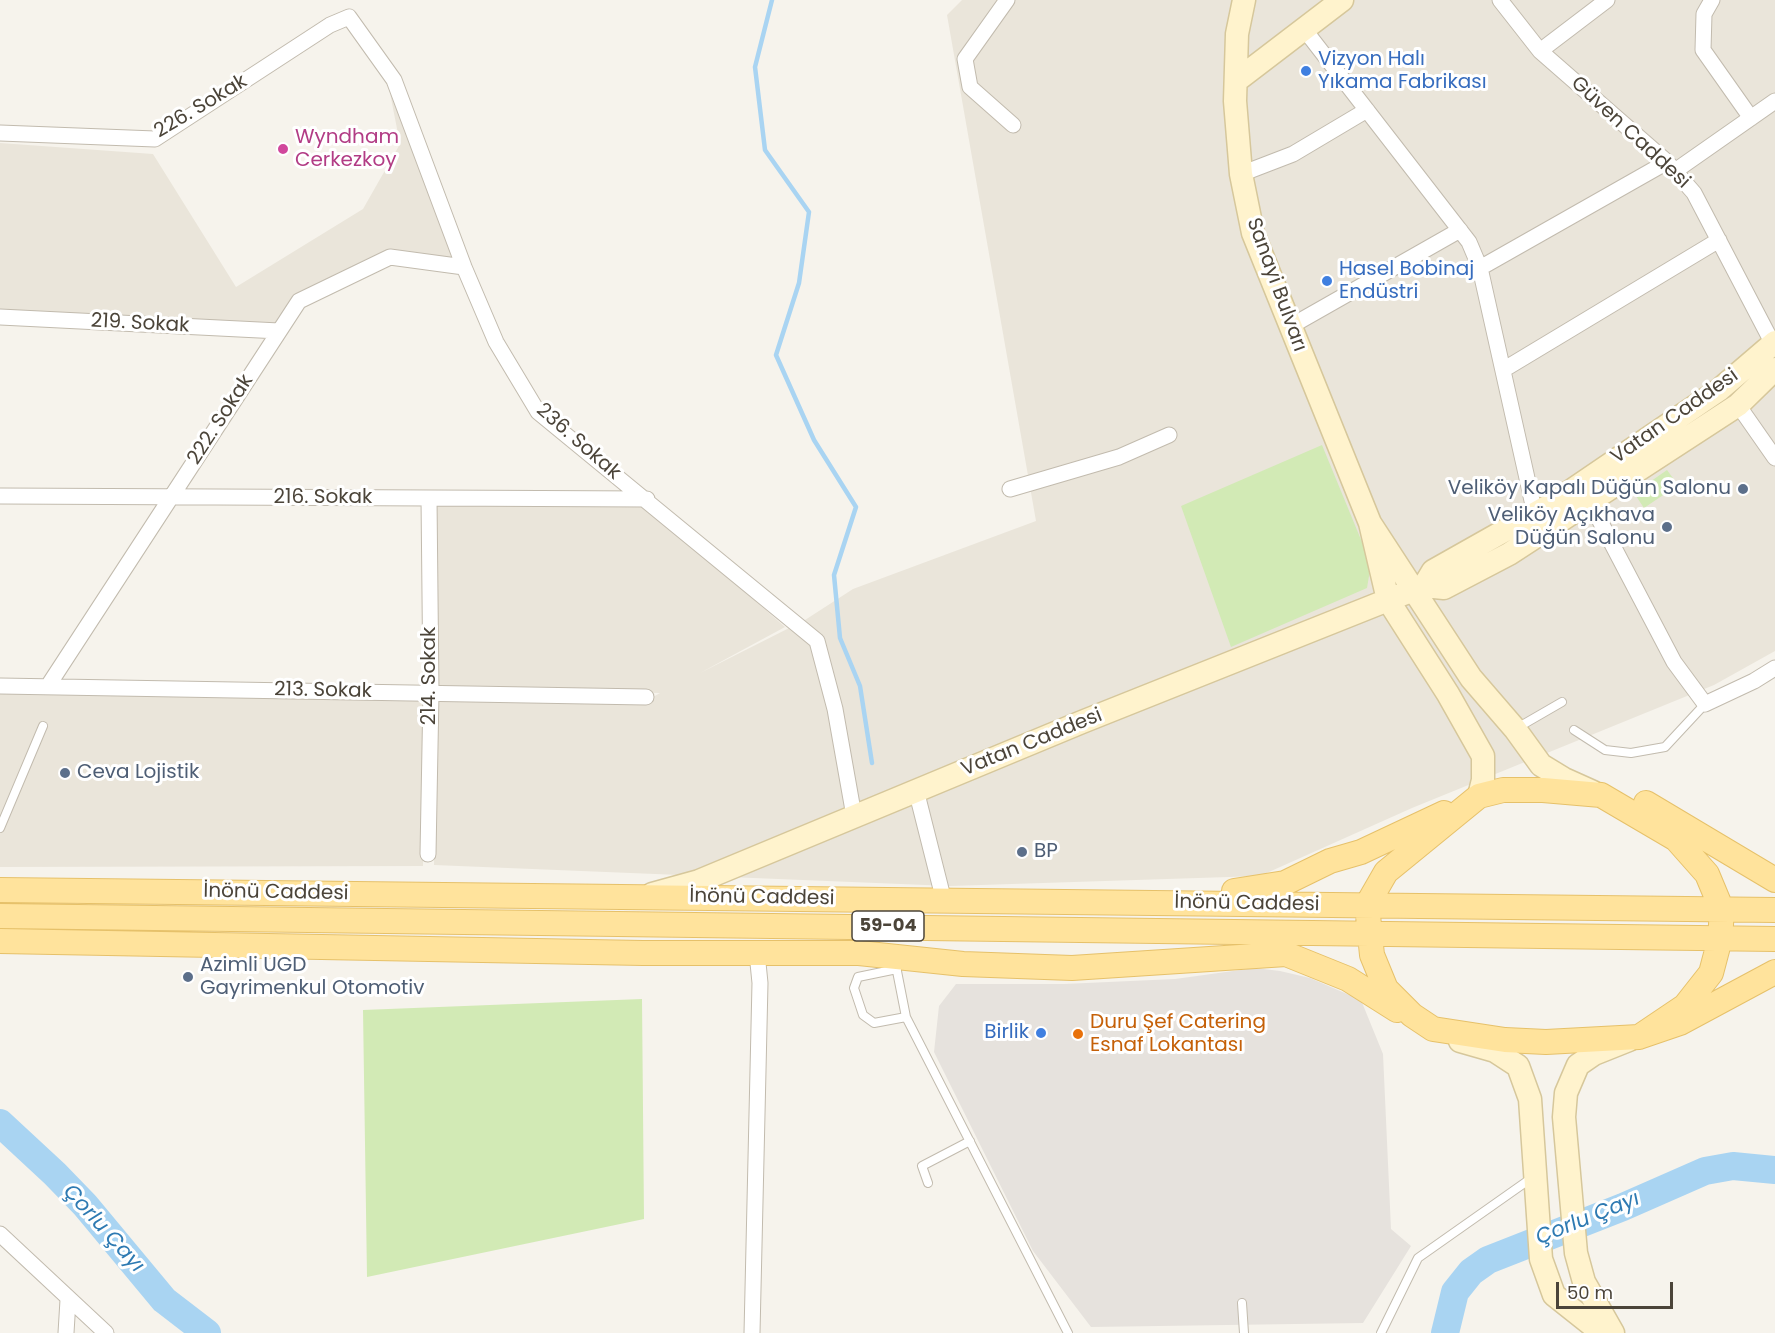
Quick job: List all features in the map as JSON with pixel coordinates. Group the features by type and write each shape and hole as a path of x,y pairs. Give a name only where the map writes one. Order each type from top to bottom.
{"main road":[{"name":"Sanayi Bulvarı","path":"1244,0 1237,34 1236,81 1241,174 1253,233 1370,523"},
{"path":"1236,81 1342,0"},
{"name":"Vatan Caddesi","path":"1419,588 1433,571 1535,514 1719,390 1774,343"},
{"name":"Vatan Caddesi","path":"639,897 699,881 916,790 1419,588 1444,588 1509,554 1738,405 1775,369"},
{"path":"1370,523 1419,588 1471,678 1515,729 1541,765 1564,779 1600,795 1676,839 1707,874 1722,910 1720,939 1711,973 1685,1006 1639,1037 1515,1040 1433,1029 1412,1015 1386,989 1372,955 1367,905 1386,872 1479,796 1483,780 1483,756 1448,694 1388,600 1370,523"},
{"path":"1067,902 1257,889 1285,883 1330,861 1361,852 1479,796 1503,790 1543,790 1600,795 1646,803 1775,880"},
{"name":"İnönü Caddesi","path":"0,890 1775,910"},
{"name":"59-04","path":"0,916 1067,927 1775,939"},
{"path":"1067,927 1286,954 1348,979 1401,1013 1466,1044 1495,1051 1518,1066 1530,1099 1541,1259 1554,1294 1578,1324 1602,1333"},
{"path":"0,941 859,953 896,963 1072,968 1286,954"},
{"path":"1613,1333 1584,1282 1576,1253 1564,1117 1566,1092 1571,1080 1578,1065 1594,1054 1680,1023 1775,972"}],"street":[{"path":"1007,0 965,59 970,87 1013,125"},
{"name":"Güven Caddesi","path":"1500,0 1540,51 1671,167 1694,194 1774,343"},
{"path":"1540,51 1607,0"},
{"path":"1712,0 1704,14 1703,50 1751,118"},
{"name":"226. Sokak","path":"0,133 155,139 330,25 349,17"},
{"name":"236. Sokak","path":"349,17 394,80 464,267 496,342 538,412 817,641 835,709 854,816"},
{"path":"1304,29 1469,242 1479,268 1535,514"},
{"path":"1479,268 1671,167 1775,101"},
{"path":"1241,174 1293,154 1367,110"},
{"path":"1291,327 1460,230"},
{"path":"1503,370 1719,240"},
{"name":"222. Sokak","path":"48,686 299,301 390,257 464,267"},
{"name":"219. Sokak","path":"0,317 279,330"},
{"path":"1738,405 1775,458"},
{"path":"1010,489 1119,457 1169,435"},
{"name":"216. Sokak","path":"0,496 646,500"},
{"name":"214. Sokak","path":"428,854 431,693 429,498"},
{"path":"1590,502 1674,662 1705,704 1754,681 1775,668"},
{"name":"213. Sokak","path":"0,686 646,697"},
{"path":"916,790 944,901"},
{"path":"752,1333 760,983 758,953"},
{"path":"0,1234 68,1300 106,1333"},
{"path":"66,1333 68,1300"}],"lane":[{"path":"1515,729 1562,702"},
{"path":"1574,730 1605,750 1631,753 1665,747 1705,704"},
{"path":"0,828 44,726"},
{"path":"906,1017 874,1023 863,1015 854,988 858,977 896,963 906,1017 1068,1333"},
{"path":"928,1183 922,1166 970,1141"},
{"path":"1381,1333 1418,1258 1535,1187"},
{"path":"1242,1304 1244,1333"}],"shaded area":[{"path":"962,0 1775,0 1775,651 1714,685 1412,808 1260,876 950,886 434,865 437,698 646,701 660,693 435,689 434,502 646,505 785,627 700,673 805,620 853,589 1036,521 947,15"},
{"path":"390,93 459,264 390,255 298,300 278,330 0,316 0,143 153,154 236,287 363,209 400,144"},
{"path":"0,691 426,699 423,866 0,867"},
{"path":"1255,968 1310,978 1361,1000 1383,1054 1391,1229 1411,1246 1363,1323 1091,1327 1033,1251 934,1052 939,1006 956,984 1064,984 1175,979"}],"green space":[{"path":"1322,445 1371,564 1367,588 1231,647 1181,506"},
{"path":"1667,470 1678,485 1644,508 1634,493"},
{"path":"642,999 644,1219 367,1277 363,1010"}],"waterway":[{"path":"772,0 755,67 765,150 809,212 799,283 776,355 814,440 856,507 834,575 840,638 860,686 872,763"},
{"name":"Çorlu Çayı","path":"0,1123 85,1205 164,1300 207,1333"},
{"name":"Çorlu Çayı","path":"1445,1333 1455,1292 1471,1272 1488,1260 1623,1207 1705,1171 1733,1166 1775,1170"}],"place":[{"name":"Vizyon Halı Yıkama Fabrikası","path":"1306,71"},
{"name":"Wyndham Cerkezkoy","path":"283,149"},
{"name":"Hasel Bobinaj Endüstri","path":"1327,281"},
{"name":"Veliköy Kapalı Düğün Salonu","path":"1743,489"},
{"name":"Veliköy Açıkhava Düğün Salonu","path":"1667,527"},
{"name":"Ceva Lojistik","path":"65,773"},
{"name":"BP","path":"1022,852"},
{"name":"Azimli UGD Gayrimenkul Otomotiv","path":"188,977"},
{"name":"Birlik","path":"1041,1033"},
{"name":"Duru Şef Catering Esnaf Lokantası","path":"1078,1034"}]}
